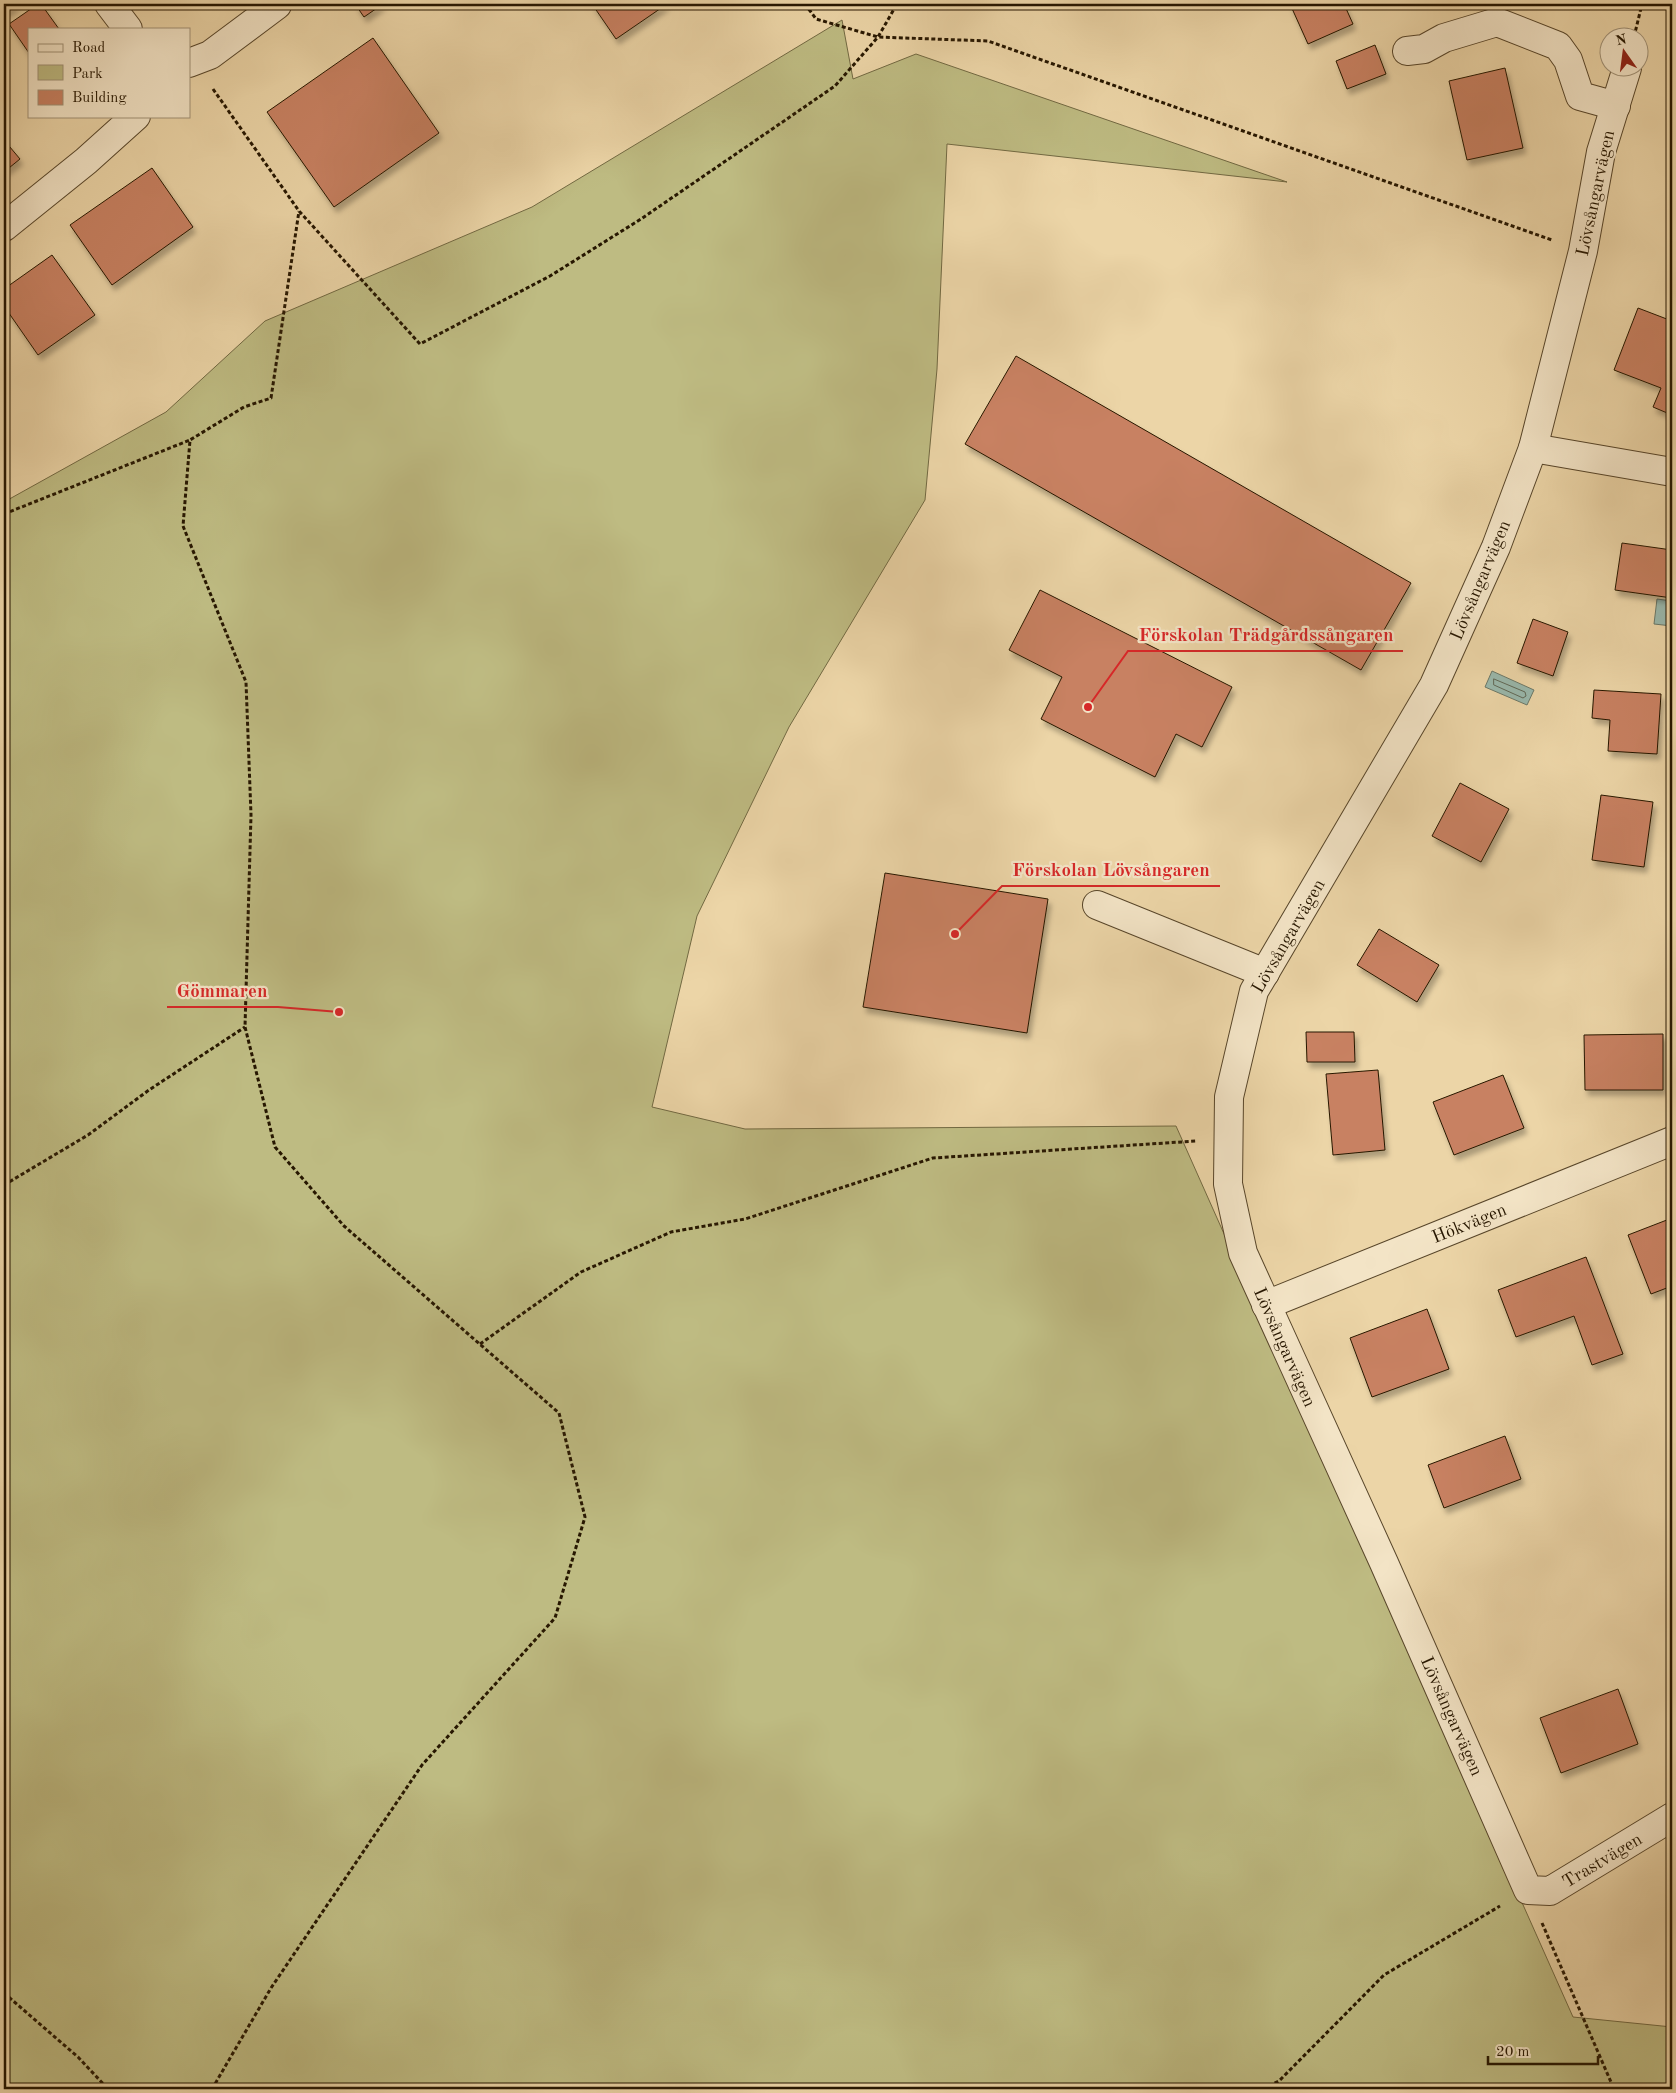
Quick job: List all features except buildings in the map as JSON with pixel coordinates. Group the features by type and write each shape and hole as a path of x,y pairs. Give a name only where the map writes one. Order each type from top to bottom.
{"street":[{"path":"109,4 127,28"},
{"path":"190,63 210,55 278,4"},
{"path":"1408,51 1424,49 1444,38 1496,22 1558,46 1568,60 1580,96 1616,106"},
{"name":"Lövsångarvägen","path":"1528,1890 1243,1253 1228,1184 1229,1097 1254,991 1434,685 1496,547 1533,448 1583,251 1602,152 1624,78"},
{"path":"4,227 86,161 134,118"},
{"path":"1533,448 1672,472"},
{"path":"1097,905 1265,973"},
{"name":"Hökvägen","path":"1266,1305 1672,1140"},
{"name":"Trastvägen","path":"1528,1890 1550,1891 1672,1817"}],"path":[{"path":"806,4 816,19 878,37 988,41 1583,251"},
{"path":"209,84 299,211 420,344 550,276 641,219 835,86 878,37 897,4"},
{"path":"1636,28 1642,4"},
{"path":"4,514 190,440 244,407 271,398 299,211"},
{"path":"190,440 183,526 246,682 251,815 246,1026 275,1147 344,1226 559,1413 585,1517 555,1618 422,1765 271,1988 212,2089"},
{"path":"4,1185 88,1135 149,1090 246,1026"},
{"path":"480,1344 581,1272 671,1232 745,1219 933,1158 1228,1139"},
{"path":"1263,2089 1279,2081 1384,1975 1528,1890 1614,2089"},
{"path":"4,1993 78,2057 108,2089"}],"green space":[{"path":"842,20 853,79 916,54 1287,182 947,144 937,369 925,500 789,727 697,916 652,1107 745,1129 1176,1126 1573,2017 1672,2027 1672,2089 4,2089 4,502 166,412 265,321 532,207"}],"water":[{"path":"1657,599 1672,601 1672,626 1654,624"},
{"path":"1492,671 1534,690 1527,705 1485,687"}],"place":[{"name":"Förskolan Trädgårdssångaren","path":"1088,707"},
{"name":"Förskolan Lövsångaren","path":"955,934"},
{"name":"Gömmaren","path":"339,1012"}]}
